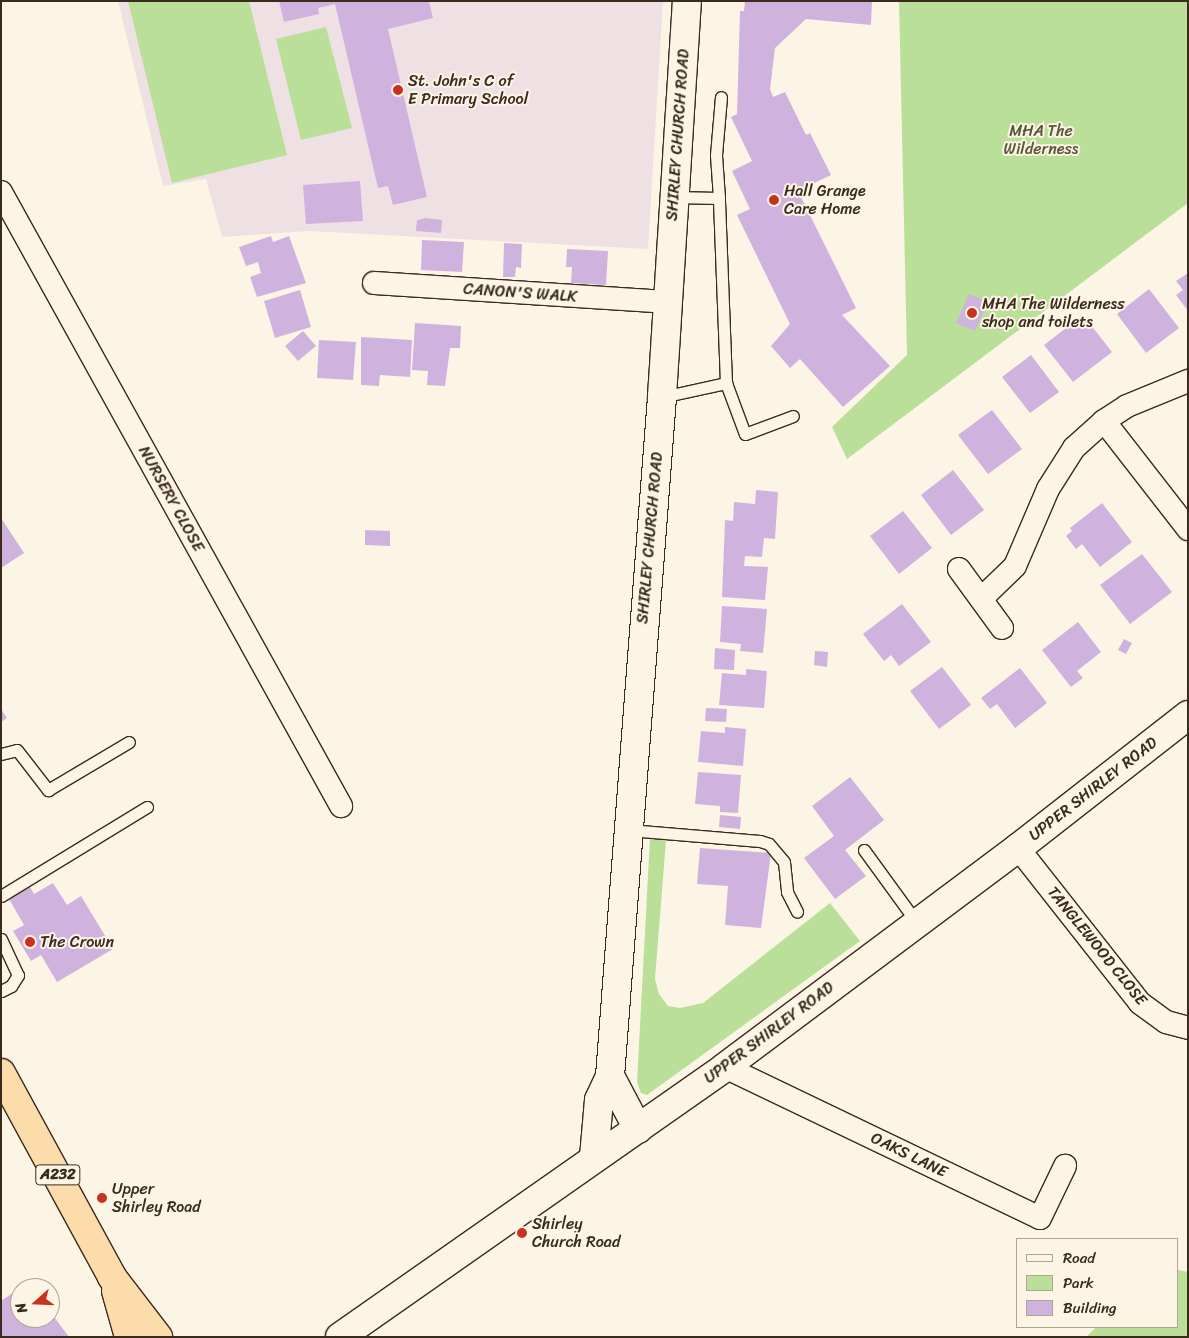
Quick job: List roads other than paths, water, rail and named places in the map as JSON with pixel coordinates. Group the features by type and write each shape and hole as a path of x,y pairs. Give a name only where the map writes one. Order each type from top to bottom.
{"highway":[{"name":"A232","path":"1,1073 112,1277 158,1337"},
{"name":"A232","path":"112,1277 129,1337"}],"street":[{"name":"SHIRLEY CHURCH ROAD","path":"594,1156 599,1100 610,1076 662,397 666,302 687,1"},
{"name":"NURSERY CLOSE","path":"1,192 342,806"},
{"name":"CANON'S WALK","path":"374,283 666,302"},
{"path":"981,599 1015,566 1059,468 1074,448 1104,421 1145,397 1188,381"},
{"path":"1104,421 1188,529"},
{"path":"959,570 1002,628"},
{"name":"UPPER SHIRLEY ROAD","path":"340,1337 594,1156 638,1129 725,1067 1018,848 1188,715"},
{"name":"TANGLEWOOD CLOSE","path":"1018,848 1140,1003 1166,1022 1188,1028"},
{"name":"OAKS LANE","path":"725,1067 1040,1218 1065,1166"},
{"path":"610,1076 638,1129"}],"lane":[{"path":"721,97 716,155 726,383 746,434 793,416"},
{"path":"674,197 718,198"},
{"path":"662,397 726,383"},
{"path":"1,754 18,750 48,790 129,742"},
{"path":"1,896 146,806"},
{"path":"628,830 760,841 769,844 784,862 787,892 797,912"},
{"path":"864,850 917,923"},
{"path":"1,939 18,975 11,986 1,991"}],"place":[{"name":"St. John's C of E Primary School","path":"398,90"},
{"name":"Hall Grange Care Home","path":"774,200"},
{"name":"MHA The Wilderness shop and toilets","path":"972,313"},
{"name":"The Crown","path":"30,942"},
{"name":"Upper Shirley Road","path":"102,1198"},
{"name":"Shirley Church Road","path":"522,1233"}],"park label":[{"name":"MHA The Wilderness","path":"1041,140"}]}
